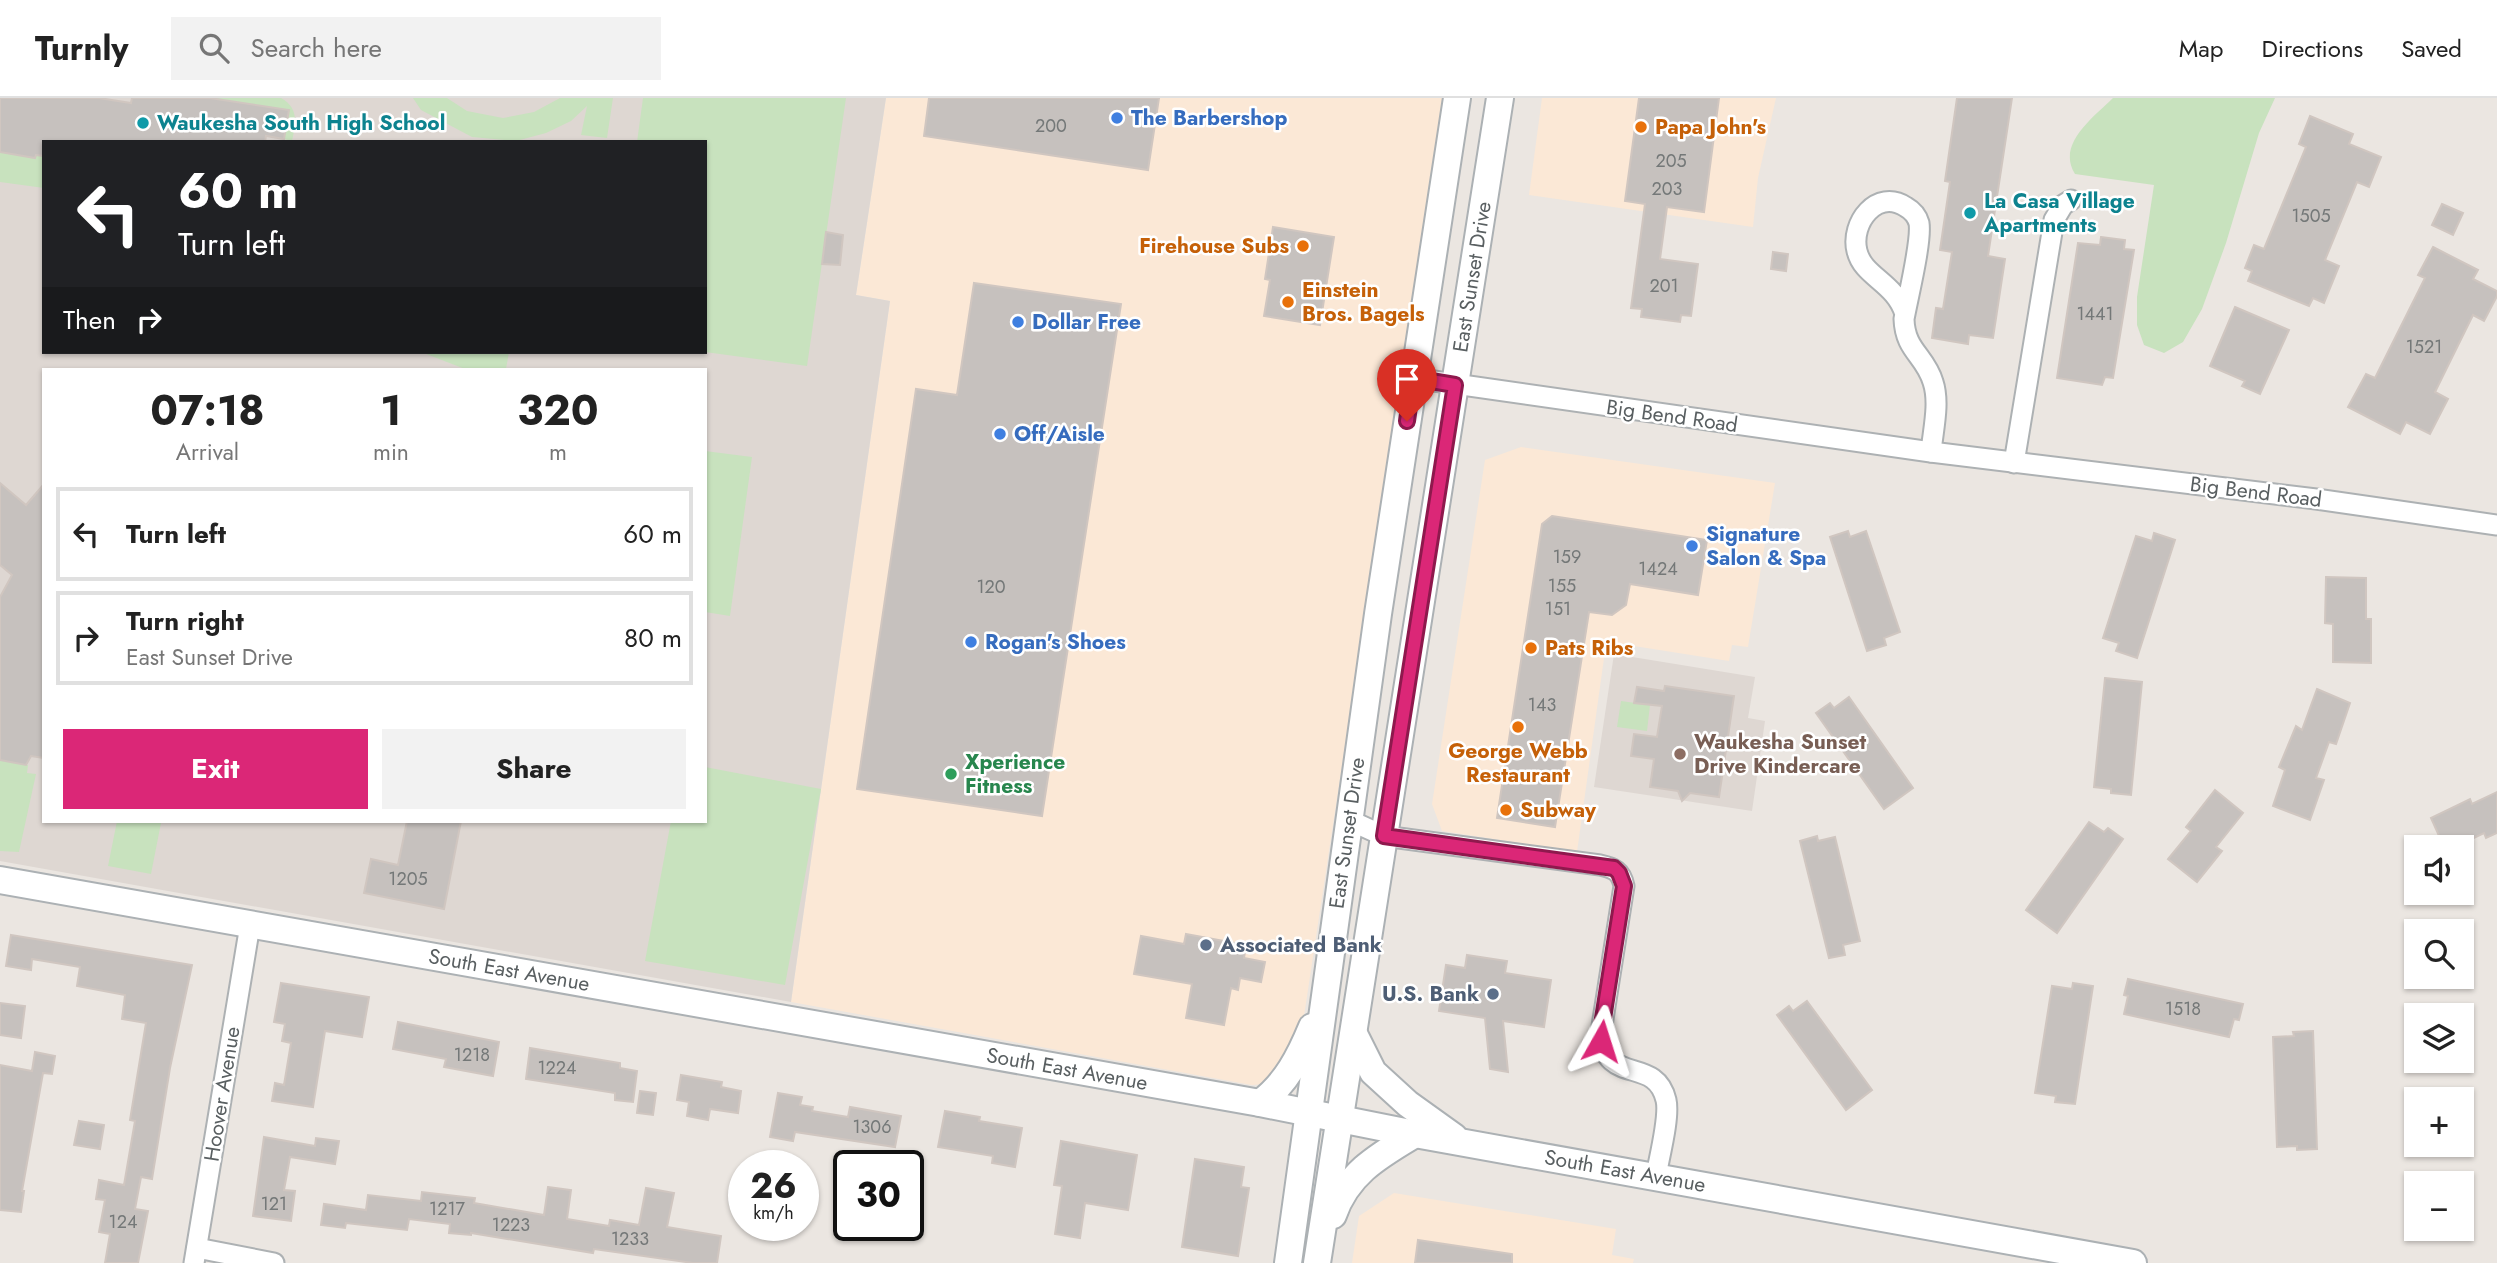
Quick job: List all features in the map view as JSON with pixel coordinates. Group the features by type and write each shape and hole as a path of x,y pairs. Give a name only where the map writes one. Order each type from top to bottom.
{"main road":[{"name":"East Sunset Drive","path":"1288,1263 1413,378 1457,98"},
{"name":"East Sunset Drive","path":"1317,1263 1500,98"},
{"name":"South East Avenue","path":"0,880 1260,1103 1415,1134 2133,1263"},
{"path":"1260,1103 1275,1092 1300,1055 1323,1003"},
{"path":"1354,1034 1373,1072 1408,1104 1462,1142"},
{"path":"1317,1263 1338,1201 1353,1178 1374,1158 1415,1134"}],"street":[{"path":"1905,314 1897,295 1862,263 1856,247 1856,238 1865,216 1877,203 1886,200 1905,205 1914,212 1920,228 1905,314 1905,333 1908,343 1934,383 1936,407 1931,452"},
{"path":"2014,463 2054,220 2063,205 2071,200"},
{"name":"Big Bend Road","path":"1413,378 1931,452 2316,499 2497,525"},
{"path":"1349,820 1384,836 1600,865 1614,868 1619,873 1624,886 1601,1041 1608,1059 1616,1065 1653,1078 1663,1093 1667,1110 1656,1176"},
{"name":"Hoover Avenue","path":"196,1256 250,925"},
{"path":"196,1256 274,1263"}],"shaded area":[{"name":"Waukesha South High School","path":"0,98 886,98 856,295 890,301 791,1002 0,861"},
{"path":"886,98 1443,98 1301,1036 1264,1084 1252,1085 791,1002 890,301 856,295"},
{"path":"1542,98 1776,98 1758,178 1753,227 1529,195"},
{"path":"1521,447 1775,483 1748,647 1732,645 1729,661 1615,643 1605,651 1577,852 1442,831 1432,804 1485,460"},
{"name":"Waukesha Sunset Drive Kindercare","path":"1614,654 1755,677 1748,718 1765,721 1752,811 1594,787"},
{"path":"1394,1193 1616,1229 1612,1255 1634,1259 1633,1263 1352,1263 1359,1216"}],"green space":[{"path":"210,98 281,98 291,106 295,116 292,140 284,139 288,110"},
{"path":"413,98 447,98 467,111 503,118 534,112 560,98 613,98 607,138 581,135 587,106 571,121 546,133 520,140 472,137 421,110"},
{"path":"643,98 846,98 807,366 707,352 707,140 637,140"},
{"path":"2113,98 2275,98 2259,133 2226,243 2202,309 2183,342 2164,353 2144,345 2137,325 2137,297 2154,185 2075,174 2070,163 2070,152 2080,132"},
{"path":"0,152 42,156 42,188 0,182"},
{"path":"426,354 509,354 506,368 462,368"},
{"path":"707,451 752,457 730,616 707,612"},
{"path":"1621,701 1650,705 1647,731 1617,727"},
{"path":"0,760 28,765 27,773 36,774 19,852 0,851"},
{"path":"707,767 821,789 785,985 645,961 671,823 707,823"},
{"path":"117,823 161,823 151,874 108,866"}],"building":[{"name":"Waukesha South High School","path":"0,98 99,98 131,103 132,98 210,98 289,110 284,139 266,136 265,140 42,140 42,156 36,155 35,158 0,152"},
{"path":"929,98 1159,98 1148,170 924,136"},
{"path":"1639,98 1719,98 1704,212 1667,207 1660,259 1698,264 1691,316 1681,315 1680,322 1641,317 1642,309 1631,308 1645,204 1625,201"},
{"name":"La Casa Village Apartments","path":"1957,98 2012,98 1988,256 2005,259 1993,338 1969,335 1968,344 1932,338 1936,308 1943,309 1952,252 1940,250 1950,182 1945,181"},
{"path":"2310,116 2353,134 2349,144 2381,157 2369,187 2357,182 2325,260 2339,266 2324,303 2313,298 2309,306 2248,281 2252,271 2245,268 2254,245 2264,249 2306,147 2299,144"},
{"path":"2442,204 2463,213 2453,235 2432,225"},
{"path":"1273,227 1334,237 1320,325 1264,316 1270,280 1265,279"},
{"path":"826,232 843,235 840,265 822,264"},
{"path":"2101,237 2125,240 2124,249 2134,250 2113,378 2105,377 2102,385 2057,378 2078,243 2100,245"},
{"path":"2433,247 2478,270 2473,279 2497,291 2497,296 2484,321 2473,315 2435,392 2448,399 2430,434 2406,422 2400,434 2348,407 2366,374 2375,378 2425,278 2418,275"},
{"path":"1773,252 1788,254 1786,271 1771,269"},
{"path":"974,283 1121,304 1042,816 857,789 916,389 957,395"},
{"path":"2235,307 2289,330 2260,394 2242,386 2245,381 2210,366"},
{"path":"0,483 26,505 42,486 42,758 31,756 26,765 0,760 0,597 12,575 0,565"},
{"path":"1552,516 1707,540 1698,595 1630,584 1626,605 1612,615 1589,612 1555,827 1497,818 1542,524"},
{"path":"1848,531 1850,537 1866,531 1900,632 1884,638 1886,645 1867,651 1830,537"},
{"path":"2154,533 2175,540 2137,658 2116,651 2119,643 2103,638 2136,536 2152,541"},
{"path":"2326,577 2366,578 2366,619 2371,619 2371,663 2333,662 2333,624 2325,623"},
{"path":"2105,678 2142,682 2131,795 2111,793 2111,789 2094,787"},
{"path":"1665,686 1734,696 1719,797 1690,793 1682,801 1678,791 1650,787 1654,759 1631,756 1634,734 1657,737 1662,706 1634,703 1637,687 1664,691"},
{"path":"2317,689 2350,703 2336,744 2329,742 2316,778 2324,780 2310,820 2273,806 2285,770 2279,767 2296,726 2302,730"},
{"path":"1849,697 1913,788 1884,809 1816,713 1830,703 1834,708"},
{"path":"2215,790 2243,813 2216,847 2222,851 2197,882 2168,859 2191,831 2186,827"},
{"path":"2497,792 2497,833 2486,838 2484,833 2474,838 2474,835 2439,835 2431,818 2470,799 2472,804"},
{"path":"2089,822 2104,832 2108,828 2123,839 2057,933 2026,910"},
{"path":"407,823 461,823 444,909 364,893 371,859 398,865"},
{"path":"1817,836 1818,841 1835,837 1860,941 1843,945 1845,955 1829,958 1800,841"},
{"path":"1186,934 1246,945 1244,958 1265,962 1261,982 1240,978 1238,990 1231,988 1224,1025 1186,1018 1192,984 1134,974 1141,936 1184,944"},
{"path":"11,935 192,965 170,1068 152,1179 141,1177 135,1209 148,1211 138,1263 105,1263 110,1234 99,1232 105,1200 96,1199 99,1180 124,1185 135,1121 130,1120 146,1023 122,1019 125,995 77,986 80,967 32,959 31,970 6,966"},
{"path":"1467,955 1507,961 1505,973 1551,980 1544,1027 1503,1021 1508,1072 1490,1069 1485,1018 1439,1011 1446,965 1465,968"},
{"path":"2128,979 2243,1004 2239,1020 2234,1019 2229,1037 2124,1014 2128,996 2124,995"},
{"path":"281,983 369,997 362,1037 325,1031 313,1107 272,1101 275,1083 284,1085 291,1043 282,1041 285,1024 274,1022"},
{"path":"2073,983 2093,986 2075,1104 2055,1102 2056,1096 2035,1093 2052,986 2072,989"},
{"path":"1807,1001 1872,1090 1846,1110 1777,1015 1789,1006 1793,1011"},
{"path":"0,1003 25,1006 21,1038 0,1035"},
{"path":"398,1022 499,1042 493,1076 444,1067 446,1059 393,1049"},
{"path":"2313,1031 2317,1149 2277,1147 2273,1037 2294,1036 2293,1032"},
{"path":"530,1048 620,1063 620,1068 637,1071 633,1102 615,1100 615,1093 526,1079"},
{"path":"35,1052 55,1056 52,1074 43,1073 22,1191 21,1212 0,1210 0,1065 32,1071"},
{"path":"681,1075 722,1082 721,1087 741,1091 738,1113 710,1109 708,1120 687,1116 689,1102 677,1100"},
{"path":"640,1091 656,1093 653,1115 637,1113"},
{"path":"778,1093 802,1097 800,1105 813,1107 812,1111 848,1117 850,1107 901,1116 895,1147 795,1132 793,1141 770,1137"},
{"path":"945,1111 980,1117 979,1121 1022,1128 1015,1167 992,1163 993,1156 938,1147"},
{"path":"79,1121 104,1125 100,1149 74,1145"},
{"path":"264,1137 315,1146 316,1138 339,1141 335,1164 290,1157 284,1190 295,1191 291,1221 253,1216"},
{"path":"1061,1141 1137,1155 1128,1210 1085,1203 1080,1238 1055,1234 1062,1186 1054,1185"},
{"path":"1195,1159 1244,1167 1241,1187 1249,1188 1238,1256 1182,1247"},
{"path":"548,1187 571,1190 567,1219 609,1226 610,1220 639,1225 646,1188 674,1193 667,1227 721,1236 717,1263 693,1263 594,1249 593,1253 471,1233 449,1233 450,1224 409,1219 407,1230 346,1223 345,1228 321,1225 324,1204 366,1210 368,1195 421,1201 422,1192 475,1198 474,1203 544,1215"},
{"path":"1418,1240 1512,1254 1512,1263 1415,1263"}],"place":[{"name":"The Barbershop","path":"1117,118"},
{"name":"Waukesha South High School","path":"143,123"},
{"name":"Papa John's","path":"1641,127"},
{"name":"La Casa Village Apartments","path":"1970,213"},
{"name":"Firehouse Subs","path":"1303,246"},
{"name":"Einstein Bros. Bagels","path":"1288,302"},
{"name":"Dollar Free","path":"1018,322"},
{"name":"Off/Aisle","path":"1000,434"},
{"name":"Signature Salon & Spa","path":"1692,546"},
{"name":"Rogan's Shoes","path":"971,642"},
{"name":"Pats Ribs","path":"1531,648"},
{"name":"George Webb Restaurant","path":"1518,727"},
{"name":"Waukesha Sunset Drive Kindercare","path":"1680,754"},
{"name":"Xperience Fitness","path":"951,774"},
{"name":"Subway","path":"1506,810"},
{"name":"Associated Bank","path":"1206,945"},
{"name":"U.S. Bank","path":"1493,994"}],"route":[{"path":"1407,421 1413,378 1455,385 1384,836 1614,868 1624,886 1601,1041"}]}
